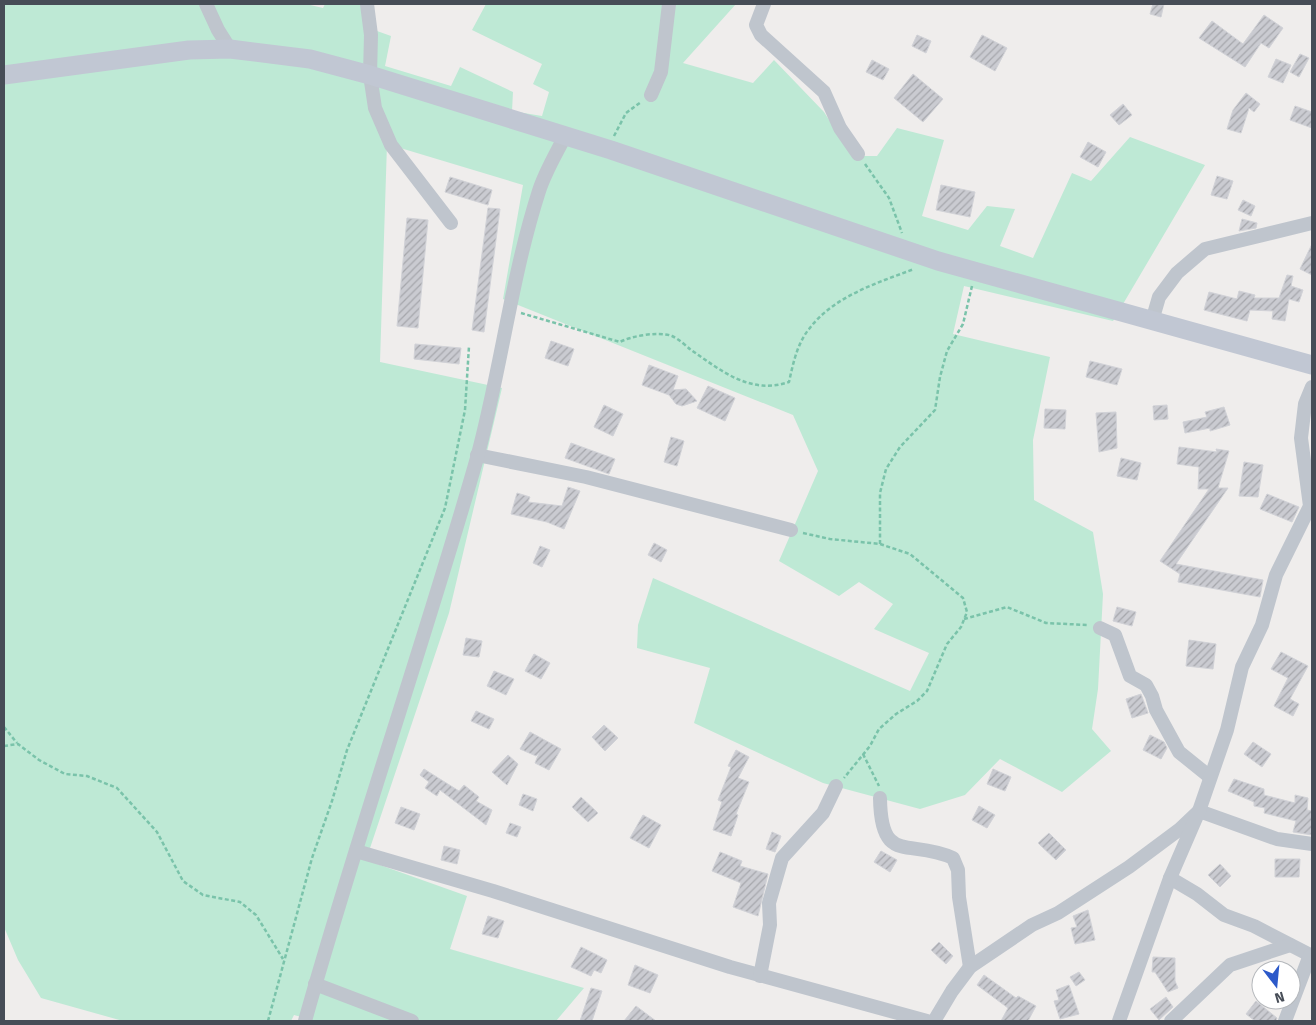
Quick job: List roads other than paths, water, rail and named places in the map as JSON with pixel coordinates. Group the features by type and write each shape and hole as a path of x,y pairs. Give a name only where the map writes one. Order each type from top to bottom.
{"main road":[{"path":"4,75 189,50 230,49 310,60 370,75 611,150 938,261 1312,365"}],"street":[{"path":"206,4 218,30 230,49"},
{"path":"367,4 371,35 370,75 375,108 391,145 451,223"},
{"path":"651,95 661,72 670,4"},
{"path":"764,4 756,25 760,35 824,92 840,128 858,154"},
{"path":"305,1021 369,804 404,701 477,455 540,189 564,136"},
{"path":"1152,321 1159,297 1177,273 1205,249 1312,223"},
{"path":"1119,1021 1170,878 1200,811 1210,776 1227,730 1242,667 1262,625 1276,576 1310,506 1301,438 1305,404 1312,387"},
{"path":"477,455 586,477 791,530"},
{"path":"1100,628 1115,635 1130,676 1146,685 1156,710 1179,752 1210,776"},
{"path":"760,976 770,925 769,902 782,858 823,813 836,786"},
{"path":"880,798 880,820 884,833 890,842 953,858 958,870 959,897 970,967"},
{"path":"1200,811 1277,839 1312,844"},
{"path":"934,1021 952,991 970,967 1128,867 1180,829 1200,811"},
{"path":"356,851 760,976 928,1021"},
{"path":"1170,878 1197,894 1224,915 1254,926 1311,956 1285,1021"},
{"path":"1171,1021 1230,965 1290,945"},
{"path":"315,984 412,1021"}]}
